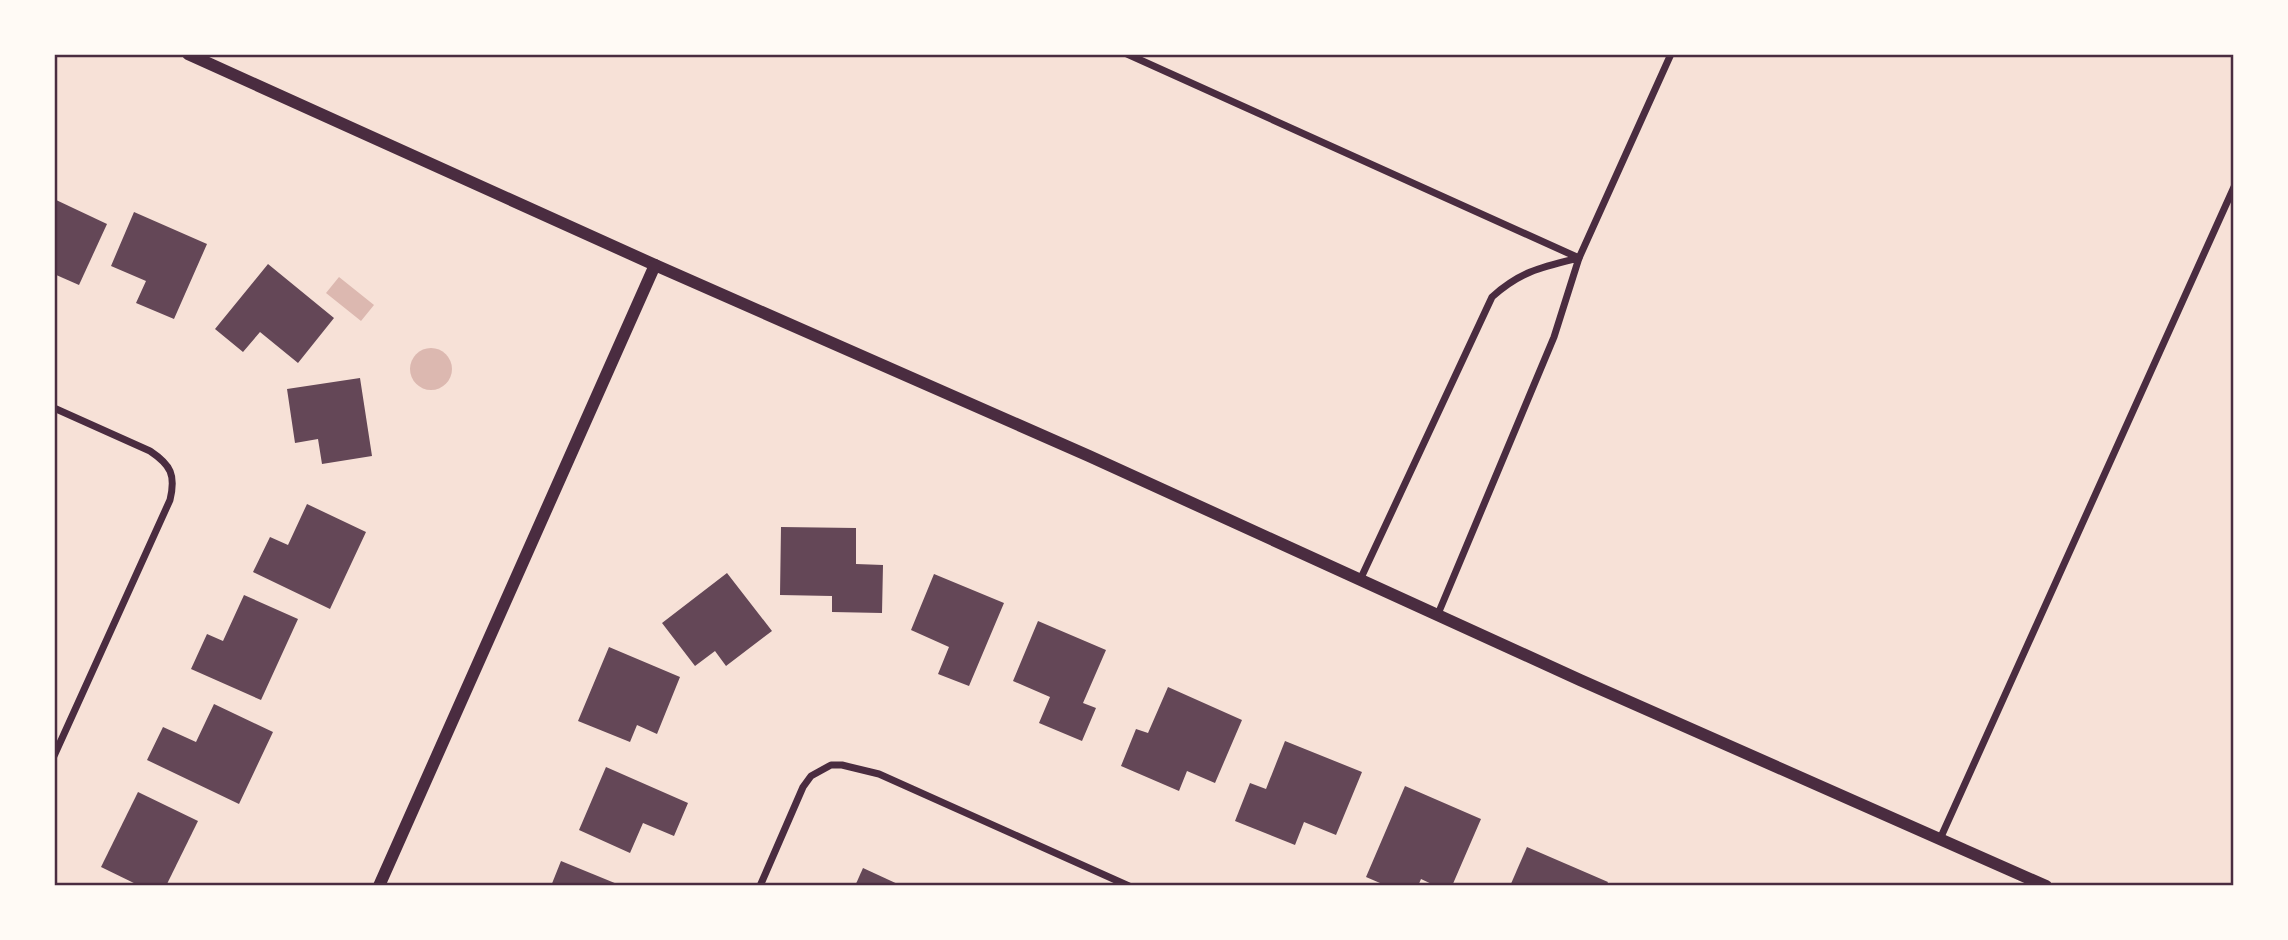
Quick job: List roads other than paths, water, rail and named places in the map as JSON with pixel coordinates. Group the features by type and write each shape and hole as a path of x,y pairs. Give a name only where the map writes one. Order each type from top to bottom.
{"street":[{"path":"188,54 655,265 887,366 1580,680 2046,886"},
{"path":"1127,54 1579,258"},
{"path":"1438,614 1554,337 1579,258 1671,54"},
{"path":"1940,839 2234,187"},
{"path":"1360,580 1492,297 1511,280 1537,268 1579,258"},
{"path":"379,886 655,265"},
{"path":"54,408 150,451 164,460 170,467 173,490 54,756"},
{"path":"760,886 803,787 811,776 831,765 854,766 879,774 1129,886"}]}
